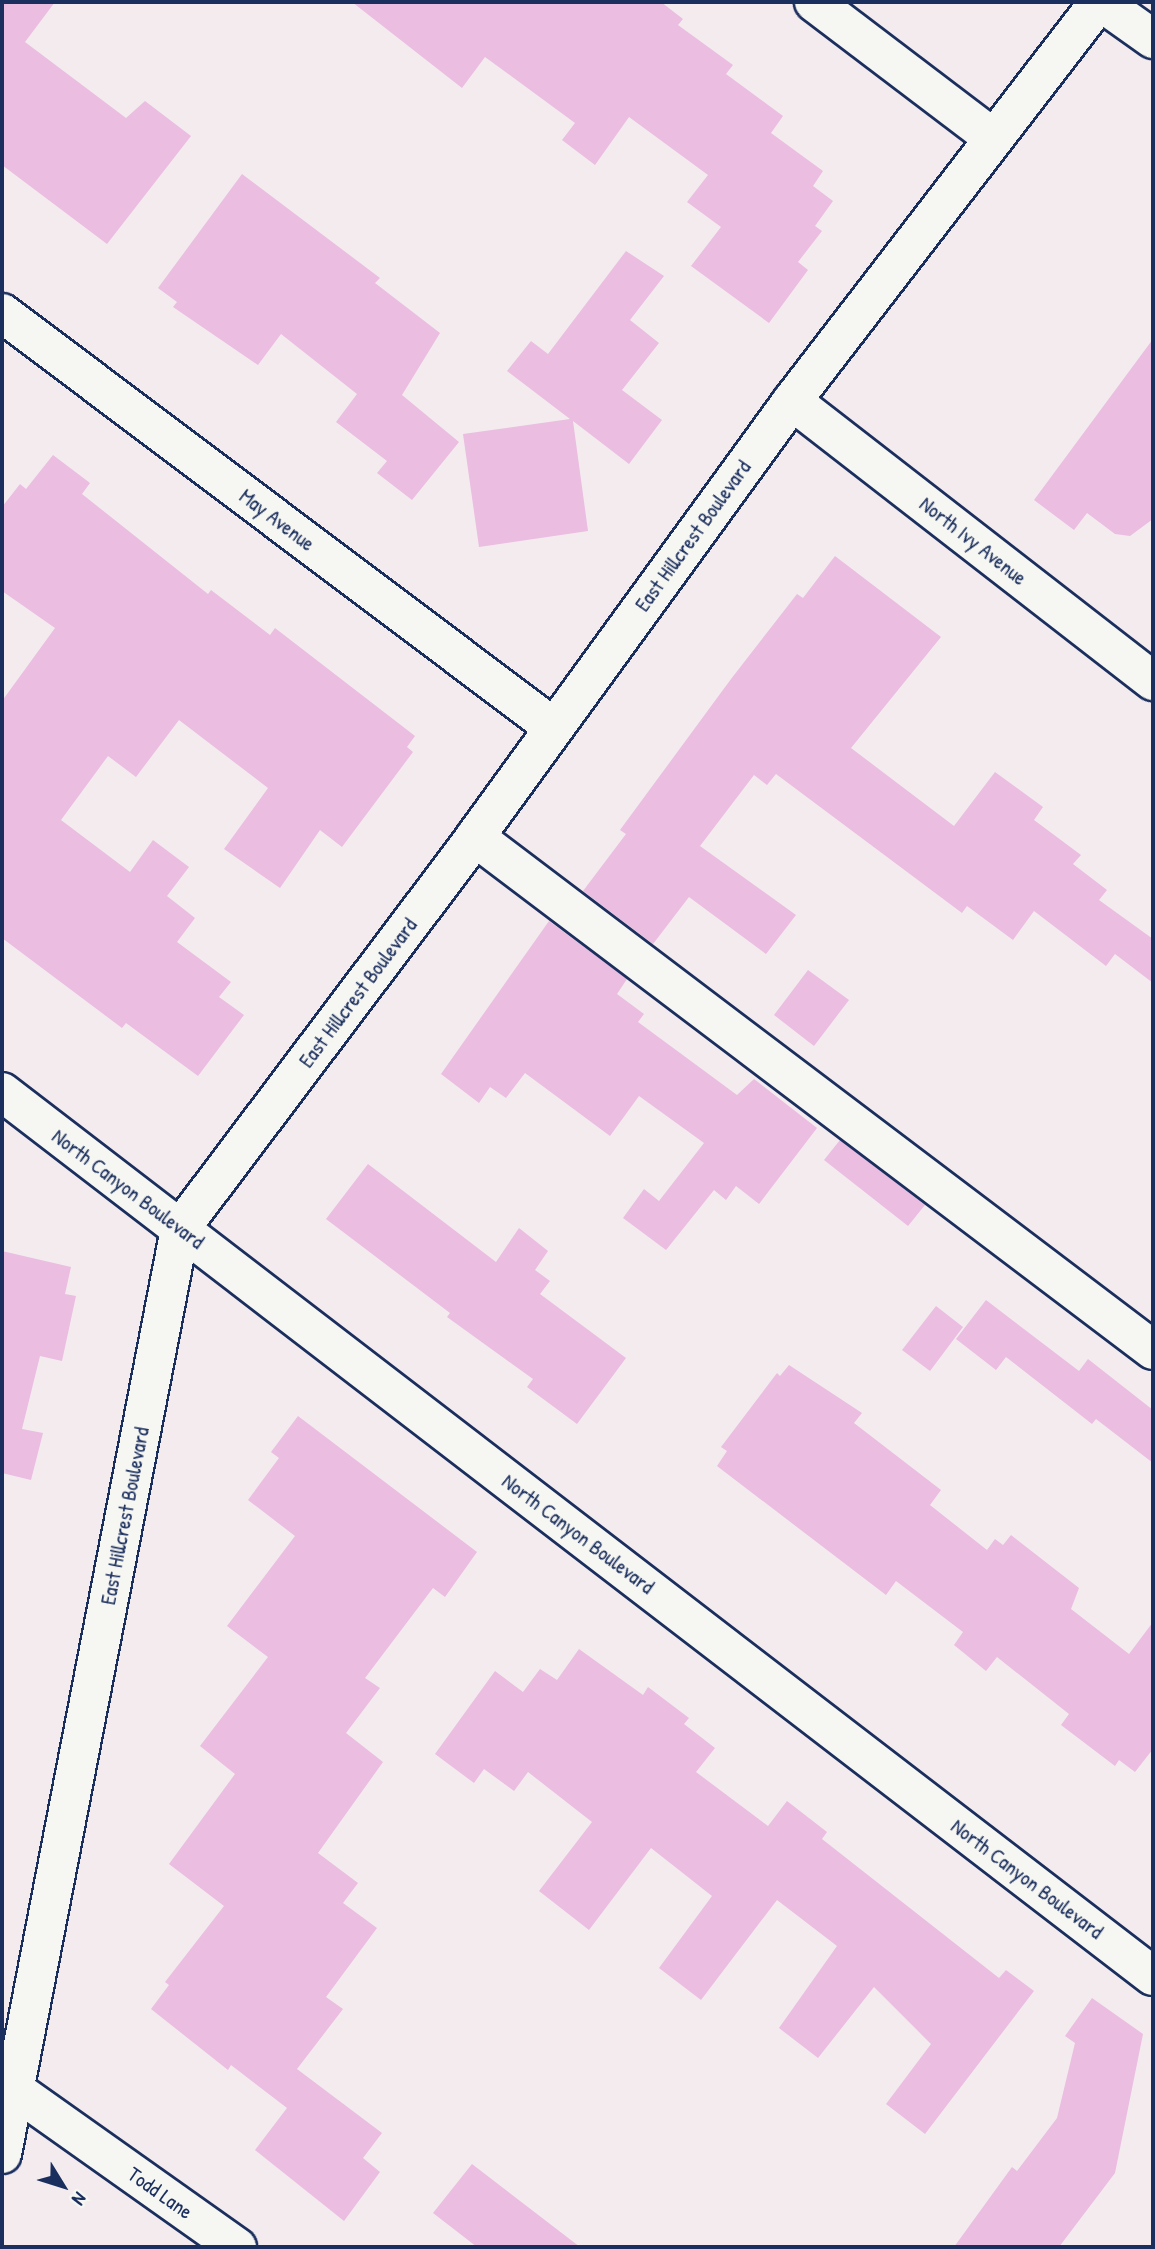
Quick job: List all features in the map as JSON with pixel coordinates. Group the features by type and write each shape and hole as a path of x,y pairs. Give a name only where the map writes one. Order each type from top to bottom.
{"street":[{"path":"814,2 992,137"},
{"path":"1100,2 1153,39"},
{"name":"East Hillcrest Boulevard","path":"2,2154 180,1229 475,837 792,401 992,137 1100,2"},
{"name":"May Avenue","path":"2,313 553,727"},
{"name":"North Ivy Avenue","path":"792,401 1153,681"},
{"path":"475,837 1153,1350"},
{"name":"North Canyon Boulevard","path":"2,1092 1153,1976"},
{"name":"Todd Lane","path":"15,2090 237,2247"}],"building":[{"path":"2,2 55,2 25,42 126,118 145,101 191,136 107,244 2,165"},
{"path":"352,2 661,2 683,19 678,25 733,65 726,74 783,116 771,133 823,171 813,186 833,201 815,226 822,231 798,262 808,270 769,323 691,266 721,227 687,202 708,175 629,117 595,165 562,140 575,123 485,57 462,88"},
{"path":"242,174 380,278 375,283 440,333 402,395 459,442 412,500 377,473 387,461 336,422 357,394 281,334 258,365 173,307 177,302 158,288"},
{"path":"626,251 664,276 630,320 659,343 622,390 662,420 629,464 573,421 588,531 479,547 463,434 570,419 507,371 531,341 548,354"},
{"path":"1153,339 1153,519 1130,536 1115,534 1087,513 1074,530 1034,500"},
{"path":"53,455 90,483 82,494 208,594 211,590 270,635 275,628 415,736 407,747 413,752 342,847 320,830 280,888 224,849 268,788 179,720 136,777 108,756 61,820 130,872 153,840 189,867 167,896 195,918 177,942 231,982 219,997 244,1015 198,1076 126,1023 122,1028 2,938 2,701 55,628 2,591 2,507 20,484 26,489"},
{"path":"835,556 941,637 851,748 954,826 995,772 1043,807 1034,820 1081,855 1073,864 1107,890 1099,900 1153,939 1153,983 1115,954 1106,966 1034,911 1013,940 967,906 962,913 776,774 767,785 754,775 700,846 796,915 766,954 689,897 653,944 583,891 626,834 620,830 731,679 797,594 803,598"},
{"path":"549,921 627,979 617,994 644,1014 638,1022 737,1095 754,1079 817,1128 759,1204 736,1186 726,1200 714,1190 666,1250 623,1218 644,1189 659,1201 704,1143 639,1096 610,1136 525,1073 506,1098 490,1087 479,1103 441,1074"},
{"path":"808,970 849,1000 814,1046 774,1015"},
{"path":"840,1140 925,1205 908,1226 824,1160"},
{"path":"368,1164 496,1262 519,1228 548,1251 535,1270 550,1281 540,1294 626,1358 577,1424 527,1387 533,1379 447,1317 450,1313 326,1219"},
{"path":"2,1251 71,1267 65,1294 76,1296 62,1361 40,1356 22,1429 43,1433 31,1480 2,1473"},
{"path":"986,1300 1079,1371 1088,1359 1153,1410 1153,1463 1096,1419 1092,1424 1006,1357 996,1370 956,1339"},
{"path":"936,1306 963,1327 930,1371 902,1350"},
{"path":"789,1365 862,1413 854,1423 941,1490 930,1505 987,1550 995,1539 1003,1545 1011,1535 1079,1588 1071,1609 1129,1654 1153,1622 1153,1749 1135,1772 1119,1760 1115,1766 1061,1725 1069,1714 997,1657 986,1671 954,1645 963,1632 896,1581 886,1595 717,1466 727,1451 721,1447 777,1373 780,1376"},
{"path":"298,1416 477,1552 445,1597 433,1588 365,1678 380,1688 346,1733 383,1762 318,1853 358,1883 343,1903 377,1928 326,1997 343,2009 297,2069 382,2133 363,2158 380,2172 344,2221 255,2150 287,2108 231,2065 228,2070 151,2009 169,1985 165,1982 224,1906 169,1864 235,1774 200,1746 268,1657 227,1626 295,1536 248,1500 279,1458 271,1452"},
{"path":"579,1649 643,1695 648,1687 689,1718 684,1724 715,1748 696,1772 768,1826 787,1801 827,1832 822,1839 999,1978 1006,1970 1034,1991 925,2134 886,2104 931,2044 874,1987 818,2058 779,2028 837,1946 777,1900 701,2000 659,1968 712,1896 651,1848 589,1930 539,1891 592,1822 528,1772 514,1791 484,1769 474,1783 435,1754 495,1671 523,1692 540,1669 557,1680"},
{"path":"1092,1998 1143,2034 1115,2173 1059,2247 954,2247 1012,2167 1017,2171 1057,2118 1075,2043 1065,2036"},
{"path":"472,2164 580,2247 477,2247 433,2213"}]}
